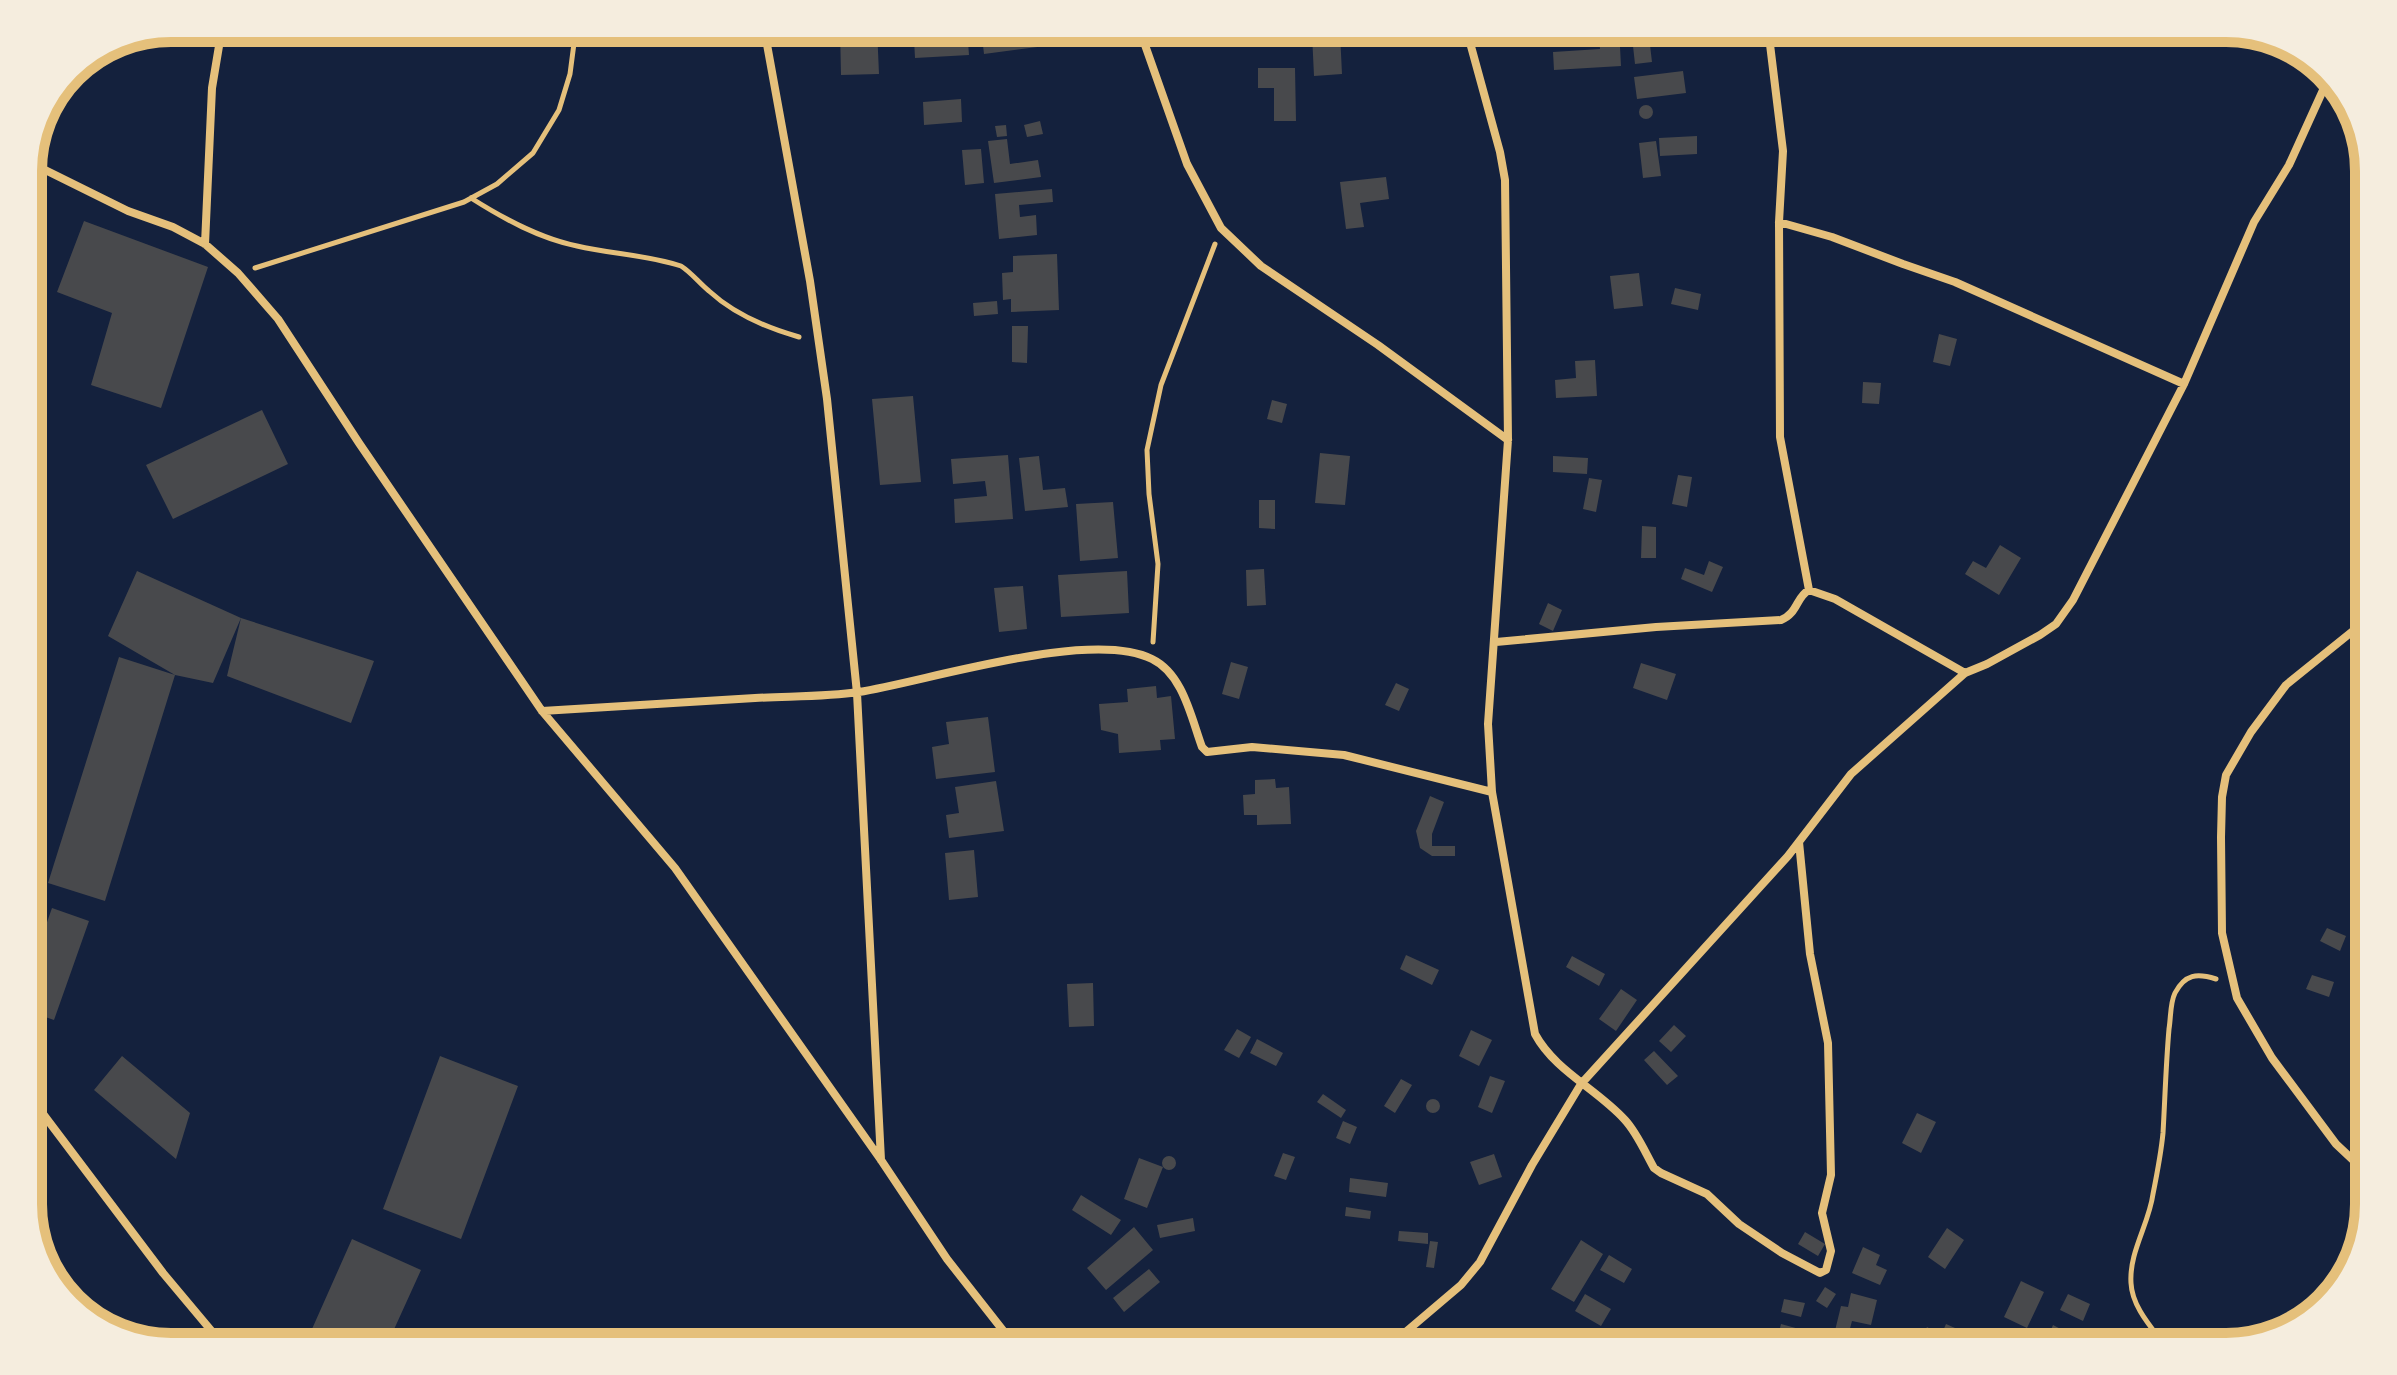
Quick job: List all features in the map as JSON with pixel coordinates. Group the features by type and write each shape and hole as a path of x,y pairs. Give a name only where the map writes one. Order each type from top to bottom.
{"street":[{"path":"205,244 212,88 220,42"},
{"path":"767,42 819,342 857,693 881,1160"},
{"path":"1144,42 1187,164 1221,228 1261,266 1378,345 1508,440"},
{"path":"1470,42 1505,180 1508,440 1488,724 1492,792 1535,1034 1541,1046 1626,1121 1654,1168 1707,1194 1726,1213 1782,1253 1817,1272 1826,1270 1831,1251 1822,1213 1831,1175 1828,1043 1810,954 1799,842"},
{"path":"1770,42 1783,151 1779,222 1780,437 1809,590"},
{"path":"1404,1333 1461,1285 1480,1262 1532,1165 1581,1084 1721,932 1799,842 1851,774 1965,673 1987,664 2056,624 2073,600 2184,384 2254,222 2289,165 2324,88"},
{"path":"42,168 205,244 238,273 278,319 542,711 675,868 947,1259 1005,1333"},
{"path":"1779,222 1832,237 1955,282 2184,384"},
{"path":"1496,642 1670,625 1781,620 1794,612 1804,592 1809,590 1835,599 1965,673"},
{"path":"2355,629 2286,685 2251,732 2226,775 2222,797 2222,933 2237,998 2272,1058 2336,1144 2355,1162"},
{"path":"542,711 857,693 1053,653 1118,650 1152,659 1172,675 1202,747 1207,752 1252,747 1344,755 1492,792"},
{"path":"42,1113 163,1273 213,1333"}],"path":[{"path":"238,273 471,198 497,184 533,153 559,110 570,74 574,42"},
{"path":"471,198 507,221 541,235 575,246 681,266 709,292 738,312 777,331 819,342"},
{"path":"1152,659 1158,564 1147,450 1161,385 1221,228"},
{"path":"2156,1333 2142,1314 2131,1285 2132,1262 2151,1207 2162,1138 2173,999 2184,979 2190,976 2211,977 2233,985"}],"building":[{"path":"840,42 878,42 879,74 841,75"},
{"path":"914,42 968,42 969,55 915,58"},
{"path":"983,42 1045,42 1045,46 984,54"},
{"path":"1312,42 1340,42 1342,74 1314,76"},
{"path":"1599,42 1620,42 1621,66 1554,70 1553,52 1600,49"},
{"path":"1633,42 1650,42 1652,62 1635,64"},
{"path":"1258,68 1295,68 1296,121 1274,121 1274,88 1258,88"},
{"path":"1683,71 1686,93 1637,99 1634,77"},
{"path":"961,99 962,122 924,125 923,102"},
{"path":"1646,105 1653,112 1646,119 1639,112"},
{"path":"1040,121 1043,134 1027,137 1024,125"},
{"path":"1006,125 1007,136 997,137 995,126"},
{"path":"1697,136 1697,154 1660,156 1659,138"},
{"path":"1007,139 1010,164 1038,160 1041,177 994,183 988,141"},
{"path":"1656,141 1661,176 1643,178 1639,143"},
{"path":"981,149 984,183 965,185 962,150"},
{"path":"1386,177 1389,199 1360,203 1364,227 1346,229 1340,182"},
{"path":"1052,189 1053,202 1019,205 1020,217 1036,215 1037,235 999,239 995,194"},
{"path":"84,221 208,267 161,408 91,385 112,313 57,292"},
{"path":"1057,254 1059,310 1011,312 1011,299 1003,300 1002,273 1013,272 1013,256"},
{"path":"1639,273 1643,306 1614,309 1610,276"},
{"path":"1675,288 1701,294 1698,310 1671,304"},
{"path":"997,301 998,314 974,316 973,303"},
{"path":"1012,326 1028,326 1027,363 1012,362"},
{"path":"1939,334 1957,339 1950,366 1933,362"},
{"path":"1595,360 1597,396 1556,398 1555,380 1576,378 1575,361"},
{"path":"1863,382 1881,383 1879,404 1862,403"},
{"path":"913,396 921,482 880,485 872,399"},
{"path":"1272,400 1287,404 1282,423 1267,419"},
{"path":"262,410 288,464 173,519 146,465"},
{"path":"1320,453 1350,456 1345,505 1315,503"},
{"path":"1008,455 1013,519 955,523 954,499 987,496 985,481 953,484 951,459"},
{"path":"1039,456 1043,490 1065,488 1068,507 1025,511 1019,458"},
{"path":"1553,456 1588,458 1587,474 1553,472"},
{"path":"1678,475 1692,477 1687,507 1672,504"},
{"path":"1589,478 1602,480 1596,512 1583,509"},
{"path":"1259,500 1275,500 1275,529 1259,528"},
{"path":"1113,502 1118,558 1080,561 1076,504"},
{"path":"1642,526 1656,527 1656,558 1641,558"},
{"path":"2000,545 2021,558 1999,595 1965,574 1973,561 1986,568"},
{"path":"1709,561 1723,567 1712,592 1681,579 1685,568 1704,575"},
{"path":"1264,569 1266,605 1247,606 1246,570"},
{"path":"137,571 241,618 213,683 175,675 108,636"},
{"path":"1127,571 1129,613 1061,617 1058,575"},
{"path":"1023,586 1027,629 999,632 994,588"},
{"path":"1548,603 1562,610 1553,631 1539,624"},
{"path":"241,618 374,661 351,723 227,676"},
{"path":"119,657 175,675 105,901 48,883"},
{"path":"1231,662 1248,667 1239,699 1222,694"},
{"path":"1641,663 1676,674 1667,700 1633,688"},
{"path":"1396,683 1409,689 1399,711 1385,705"},
{"path":"1156,686 1157,698 1171,696 1175,739 1160,740 1161,750 1119,753 1118,734 1101,730 1099,704 1128,702 1127,689"},
{"path":"988,717 995,772 936,779 932,747 949,744 946,722"},
{"path":"1275,779 1276,788 1289,787 1291,824 1257,825 1257,815 1244,815 1243,795 1255,794 1255,780"},
{"path":"996,781 1004,831 949,838 946,815 959,813 955,787"},
{"path":"1430,796 1444,802 1432,834 1432,846 1455,846 1455,856 1432,856 1420,848 1416,831"},
{"path":"974,850 978,897 949,900 945,853"},
{"path":"52,908 89,921 54,1020 42,1016 42,936"},
{"path":"2327,928 2346,936 2340,951 2320,941"},
{"path":"1406,955 1439,970 1432,985 1400,969"},
{"path":"1572,956 1605,974 1599,986 1566,967"},
{"path":"2312,975 2334,982 2329,997 2306,989"},
{"path":"1093,983 1094,1026 1069,1027 1067,984"},
{"path":"1621,989 1637,1000 1616,1031 1599,1019"},
{"path":"1674,1025 1686,1036 1671,1052 1659,1041"},
{"path":"1237,1029 1251,1037 1239,1058 1224,1050"},
{"path":"1471,1030 1492,1040 1479,1066 1459,1056"},
{"path":"1257,1039 1283,1053 1276,1066 1250,1053"},
{"path":"1654,1051 1678,1076 1667,1085 1644,1060"},
{"path":"122,1056 190,1113 176,1159 94,1090"},
{"path":"440,1056 518,1086 461,1239 383,1209"},
{"path":"1490,1076 1505,1081 1492,1113 1478,1107"},
{"path":"1401,1079 1412,1085 1395,1113 1384,1106"},
{"path":"1323,1094 1346,1110 1341,1118 1317,1102"},
{"path":"1433,1099 1440,1106 1433,1113 1426,1106"},
{"path":"1917,1113 1936,1122 1921,1153 1902,1143"},
{"path":"1343,1121 1357,1127 1350,1144 1336,1138"},
{"path":"1283,1153 1295,1157 1286,1180 1274,1176"},
{"path":"1494,1154 1502,1177 1479,1185 1470,1162"},
{"path":"1169,1156 1176,1163 1169,1170 1162,1163"},
{"path":"1139,1158 1163,1167 1147,1208 1124,1199"},
{"path":"1350,1178 1388,1183 1386,1197 1349,1192"},
{"path":"1081,1195 1121,1220 1111,1235 1072,1210"},
{"path":"1346,1207 1371,1211 1370,1219 1345,1216"},
{"path":"1193,1218 1195,1231 1160,1238 1157,1225"},
{"path":"1134,1227 1153,1250 1106,1290 1087,1268"},
{"path":"1947,1228 1964,1240 1945,1269 1928,1257"},
{"path":"1399,1231 1428,1233 1428,1244 1398,1241"},
{"path":"1805,1232 1825,1244 1818,1256 1798,1244"},
{"path":"352,1239 421,1270 392,1333 310,1333"},
{"path":"1581,1240 1603,1254 1574,1302 1551,1289"},
{"path":"1430,1241 1438,1242 1434,1268 1426,1267"},
{"path":"1863,1247 1880,1255 1876,1265 1887,1270 1880,1285 1852,1273"},
{"path":"1609,1255 1632,1269 1624,1283 1600,1270"},
{"path":"1149,1269 1160,1282 1124,1312 1113,1298"},
{"path":"2021,1281 2044,1292 2027,1328 2004,1317"},
{"path":"1825,1287 1836,1294 1827,1308 1816,1301"},
{"path":"1851,1293 1877,1300 1871,1325 1852,1321 1849,1333 1834,1333 1841,1306 1848,1307"},
{"path":"1585,1294 1611,1309 1601,1326 1575,1311"},
{"path":"2068,1294 2090,1304 2083,1321 2060,1310"},
{"path":"1784,1299 1805,1303 1801,1317 1781,1312"},
{"path":"1781,1324 1803,1330 1802,1333 1779,1333"},
{"path":"1946,1324 1966,1333 1942,1333"},
{"path":"2053,1325 2068,1333 2050,1333"},
{"path":"1927,1327 1938,1333 1924,1333"}]}
